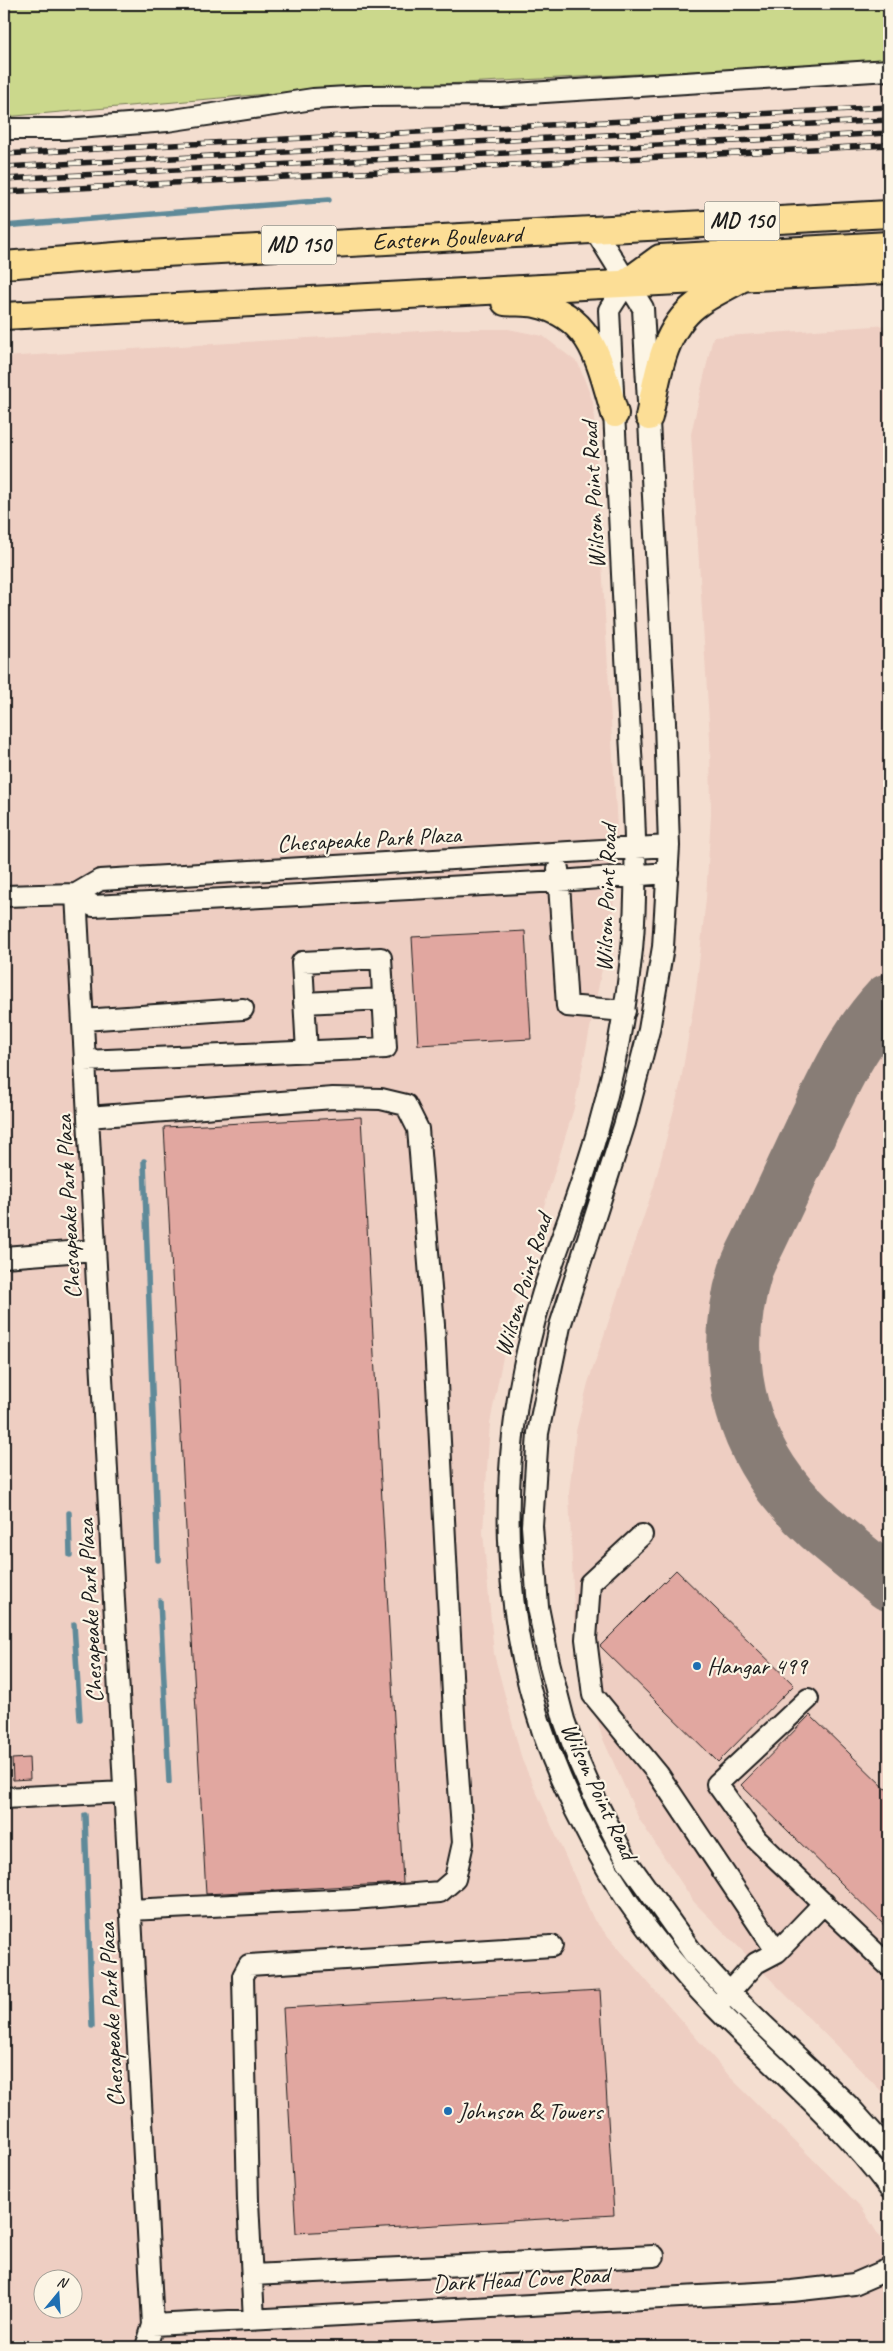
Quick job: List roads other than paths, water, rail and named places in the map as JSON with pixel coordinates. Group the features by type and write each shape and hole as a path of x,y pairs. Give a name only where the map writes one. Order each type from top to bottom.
{"main road":[{"name":"Eastern Boulevard","path":"4,265 128,255 889,214"},
{"path":"627,282 660,258 889,245"},
{"name":"MD 150","path":"4,316 627,282 889,270"},
{"path":"649,417 664,356 671,335 681,319 696,306 742,278"},
{"path":"394,295 535,304 562,313 592,343 615,414"}],"street":[{"path":"4,129 64,129 167,121 313,99 365,96 499,95 889,70"},
{"name":"Wilson Point Road","path":"594,229 643,308 665,722 669,846 668,873 663,947 649,1030 625,1123 560,1326 538,1433 532,1526 538,1607 549,1662 564,1720 579,1762 627,1861 694,1953 730,1993 848,2105 889,2151"},
{"name":"Wilson Point Road","path":"627,282 609,310 635,848 636,875 633,943 625,1011 599,1126 542,1295 522,1377 512,1436 508,1490 509,1548 517,1624 528,1681 540,1724 560,1778 611,1877 640,1923 676,1966 715,2007 868,2158 889,2188"},
{"name":"Chesapeake Park Plaza","path":"146,2347 153,2325 76,894 100,880 669,846"},
{"path":"557,852 567,1006 625,1011"},
{"path":"4,896 76,894 93,906 558,881 668,873"},
{"path":"85,1061 307,1052 386,1048 381,958 302,962 307,1052"},
{"path":"304,1003 384,999"},
{"path":"83,1020 243,1009"},
{"path":"88,1117 333,1098 381,1099 406,1106 418,1129 434,1325 454,1733 463,1843 455,1879 440,1892 352,1899 130,1910"},
{"path":"4,1257 95,1250"},
{"path":"642,1535 590,1583 586,1639 593,1695 658,1774 777,1952"},
{"path":"808,1699 717,1784 757,1840 889,1966"},
{"path":"4,1798 124,1792"},
{"path":"715,2007 756,1963 777,1952 824,1904"},
{"path":"254,2320 243,1976 249,1965 552,1946"},
{"path":"252,2275 654,2256"},
{"name":"Dark Head Cove Road","path":"153,2325 792,2291 854,2284 889,2269"},
{"name":"Chesapeake Park Plaza","path":"153,2325 163,2347"}],"waterway":[{"path":"4,226 329,200"},
{"path":"144,1161 158,1560"},
{"path":"69,1513 70,1555"},
{"path":"160,1601 169,1782"},
{"path":"74,1624 80,1719"},
{"path":"85,1815 92,2026"}],"railway":[{"path":"4,154 889,107"},
{"path":"4,167 889,120"},
{"path":"4,179 889,133"},
{"path":"4,192 889,145"}],"place":[{"name":"Hangar 499","path":"697,1666"},
{"name":"Johnson & Towers","path":"448,2111"}]}
